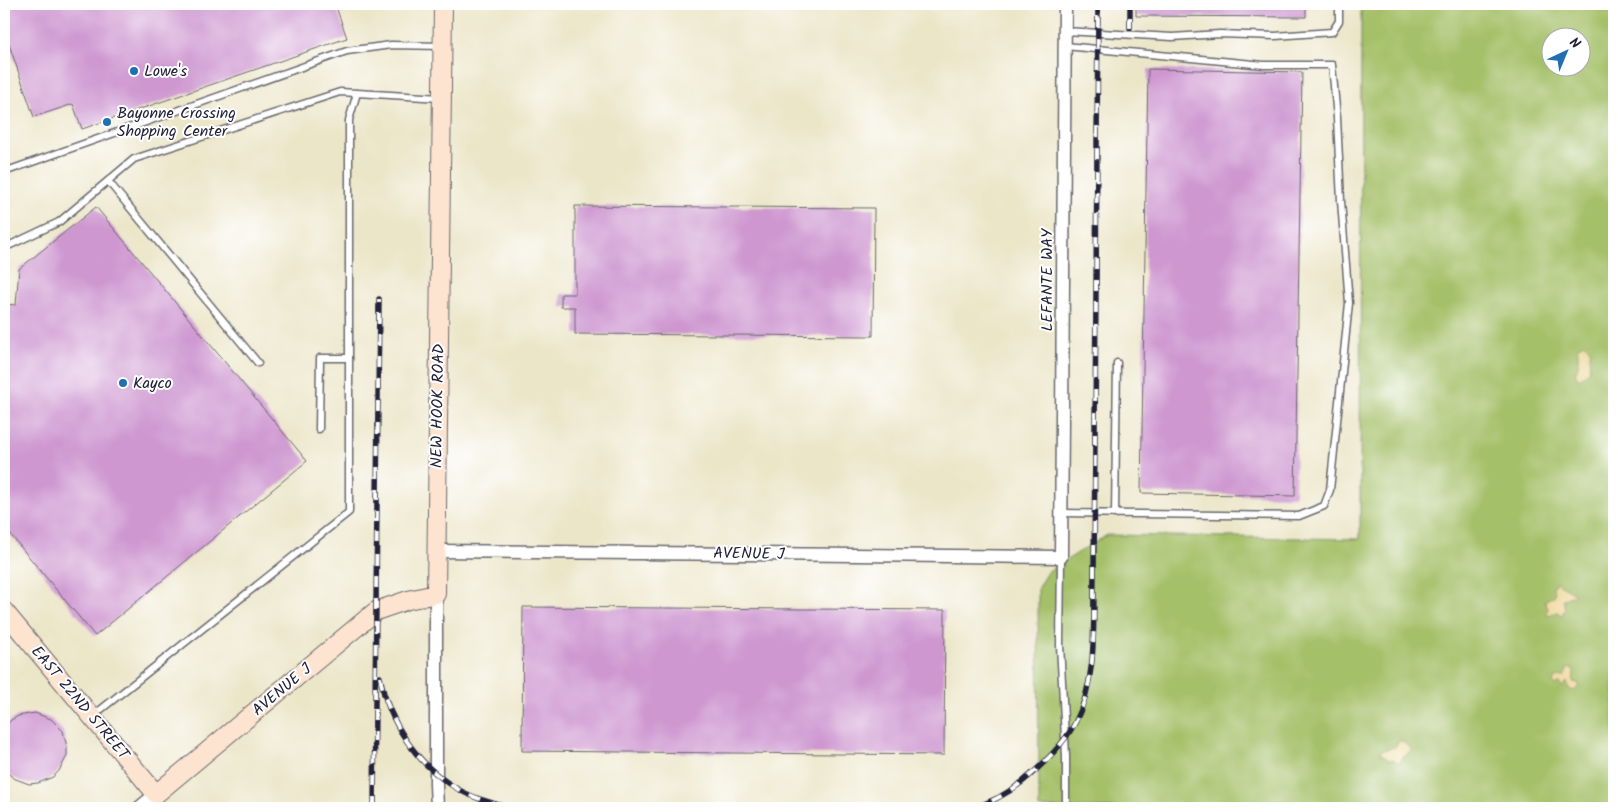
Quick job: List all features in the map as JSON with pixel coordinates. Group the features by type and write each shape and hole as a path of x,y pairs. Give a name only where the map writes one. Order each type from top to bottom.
{"street":[{"name":"NEW HOOK ROAD","path":"437,808 436,594 443,4"},
{"name":"LEFANTE WAY","path":"1061,557 1065,4"},
{"name":"AVENUE J","path":"437,551 1061,557"},
{"name":"AVENUE J","path":"139,808 376,611 408,600 436,594"},
{"name":"EAST 22ND STREET","path":"4,611 156,794"}],"lane":[{"path":"1065,31 1172,37 1220,34 1275,36 1332,32 1339,21 1340,4"},
{"path":"4,172 347,51 391,45 443,46"},
{"path":"1061,513 1299,516 1324,506 1330,490 1348,303 1340,201 1338,118 1332,65 1264,65 1065,46"},
{"path":"4,248 59,222 134,159 340,92 442,98"},
{"path":"92,717 348,512 349,120 357,93"},
{"path":"108,181 258,363"},
{"path":"319,429 320,358 349,358"},
{"path":"1115,514 1117,363"},
{"path":"1061,557 1060,645 1066,756 1066,808"}],"green space":[{"path":"1361,4 1614,4 1614,808 1039,808 1038,587 1047,572 1107,535 1360,539"}],"sand":[{"path":"1584,343 1590,349 1589,369 1579,379 1575,373 1578,364 1578,347"},
{"path":"1556,582 1574,593 1574,595 1563,599 1565,609 1561,616 1558,612 1548,615 1548,608 1544,601 1554,596 1553,588"},
{"path":"1568,668 1574,670 1573,682 1578,683 1579,686 1574,691 1569,689 1567,682 1562,687 1559,683 1555,686 1553,683 1555,678 1565,676"},
{"path":"1399,741 1402,741 1412,750 1399,763 1381,755 1380,751 1395,747"}],"building":[{"name":"Lowe's","path":"4,4 335,4 347,38 82,129 73,104 34,117 4,30"},
{"path":"1136,4 1306,4 1306,17 1136,16"},
{"path":"1148,69 1302,72 1295,496 1141,493"},
{"path":"575,206 874,208 873,336 575,334 575,307 561,307 561,294 575,294"},
{"name":"Kayco","path":"96,207 307,461 95,636 4,527 4,304 16,305 19,269"},
{"path":"523,607 945,610 944,755 522,751"},
{"path":"35,713 51,719 63,731 67,756 59,771 53,777 38,783 29,784 13,778 4,769 4,728 11,720 18,716"}],"railway":[{"path":"971,808 998,798 1014,788 1058,748 1075,723 1088,688 1091,670 1094,613 1098,4"},
{"path":"1130,4 1130,28"},
{"path":"374,808 379,299"},
{"path":"380,677 390,710 397,725 406,740 429,767 462,792 510,808"}],"place":[{"name":"Lowe's","path":"134,71"},
{"name":"Bayonne Crossing Shopping Center","path":"107,122"},
{"name":"Kayco","path":"123,383"}]}
